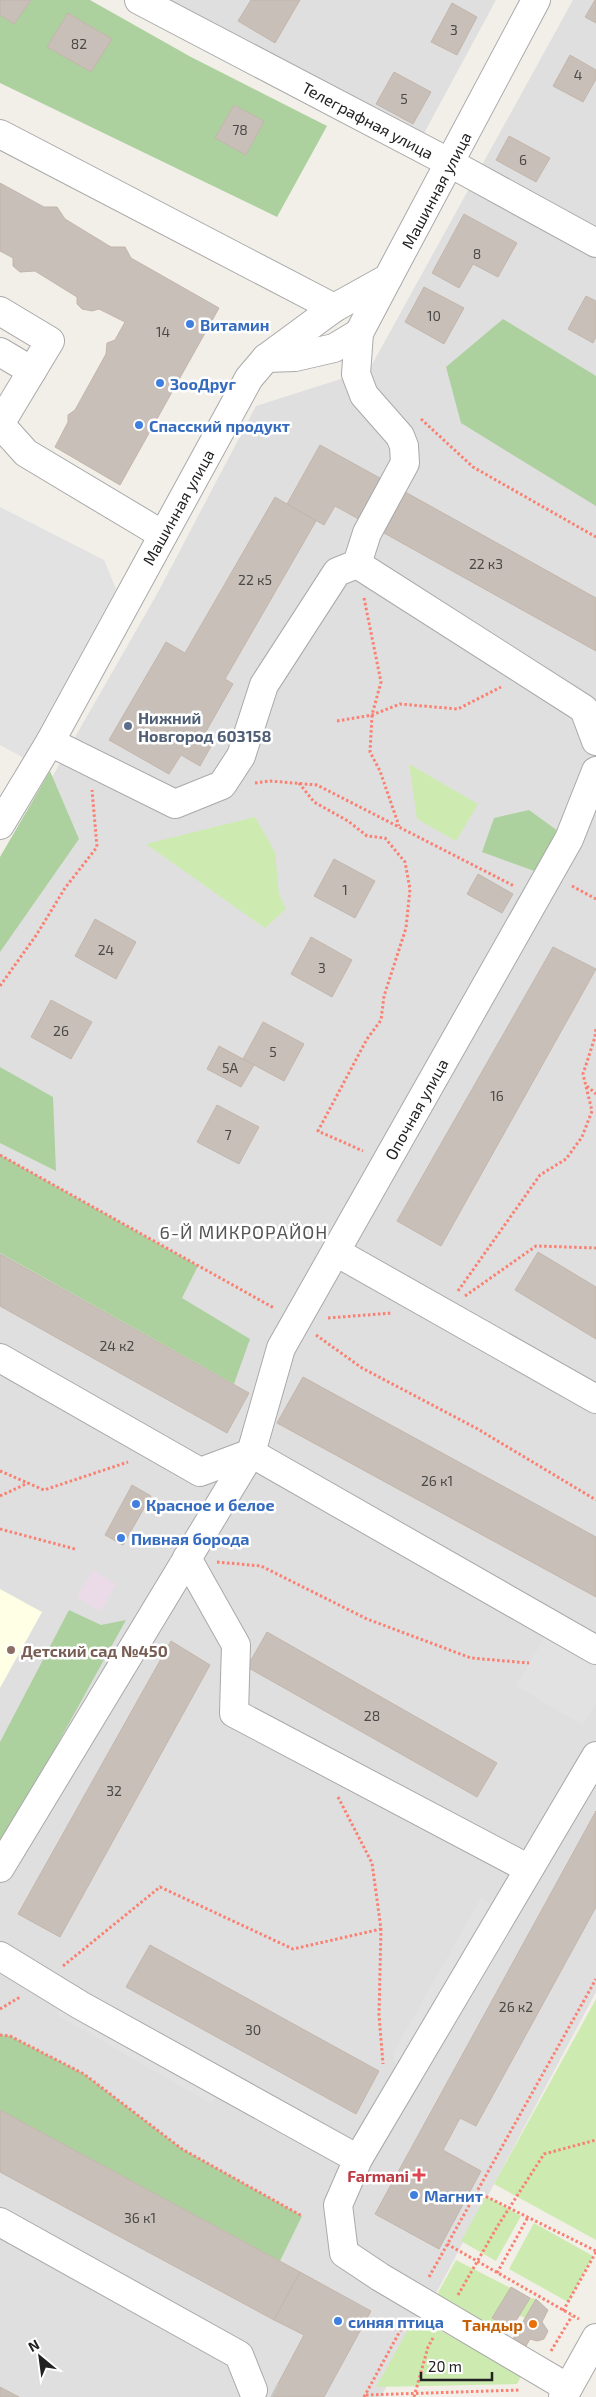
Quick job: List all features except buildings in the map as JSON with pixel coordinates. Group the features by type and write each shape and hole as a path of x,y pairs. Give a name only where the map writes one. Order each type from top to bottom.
{"street":[{"name":"Телеграфная улица","path":"139,0 450,163 596,243"},
{"name":"Машинная улица","path":"0,825 50,742 249,378 266,358 334,308 388,278 536,0"},
{"path":"0,134 334,308"},
{"path":"357,564 367,533 405,463 404,446 400,436 364,395 356,374 358,333 388,278"},
{"path":"0,311 50,341 0,424 26,454 163,535"},
{"path":"266,358 296,357 334,348 358,333"},
{"path":"0,352 32,371"},
{"path":"357,564 584,709 596,741"},
{"path":"50,742 175,804 222,785 241,756 264,685 337,572 357,564"},
{"name":"Опочная улица","path":"0,1868 251,1453 282,1348 569,838 596,770"},
{"path":"336,1252 596,1398"},
{"path":"0,1358 200,1472 251,1453 596,1650"},
{"path":"187,1558 236,1645 234,1713 529,1869"},
{"path":"590,2342 565,2393 539,2371 380,2277 344,2253 338,2205 358,2159 596,1756"},
{"path":"0,1956 358,2159"},
{"path":"0,2222 239,2355 258,2394"}],"path":[{"path":"417,415 472,467 596,537"},
{"path":"357,564 381,682 372,714 370,752 380,771 399,827"},
{"path":"337,721 372,714 400,704 458,709 501,687 524,670"},
{"path":"0,986 37,934 65,888 97,847 90,762"},
{"path":"222,785 270,782 317,785 536,897"},
{"path":"299,783 314,802 348,821 367,836 385,838 405,862 410,889 406,928 384,996 381,1020 367,1039 318,1131 387,1161"},
{"path":"443,1312 540,1175 566,1159 582,1137 592,1111 582,1074 595,1037 596,1027"},
{"path":"585,1086 596,1094"},
{"path":"0,1155 296,1321 362,1368 476,1428 596,1500"},
{"path":"443,1312 536,1246 596,1248"},
{"path":"296,1321 399,1313"},
{"path":"0,1470 44,1490 131,1461"},
{"path":"0,1496 28,1483"},
{"path":"0,1529 75,1549"},
{"path":"187,1558 261,1566 367,1619 471,1658 529,1663"},
{"path":"336,1793 372,1863 382,1929 378,2015 384,2072"},
{"path":"43,1982 160,1887 293,1949 382,1929"},
{"path":"493,2163 596,1979"},
{"path":"0,2035 10,2036 84,2074 182,2149 302,2216"},
{"path":"415,2396 428,2347 509,2208 544,2154 596,2140"},
{"path":"477,2192 596,2252 563,2311"},
{"path":"497,2273 528,2217"},
{"path":"447,2244 572,2316 590,2342"},
{"path":"365,2395 415,2396 528,2390 572,2316"}],"shaded area":[{"path":"165,0 496,0 422,137"},
{"path":"573,0 596,0 596,1992 381,2397 0,2397 0,868 157,594 256,406 369,370"},
{"path":"0,507 104,560 116,589 24,758 0,745"},
{"path":"93,1570 116,1584 101,1611 77,1598"},
{"name":"Детский сад №450","path":"0,1589 42,1612 0,1688"},
{"path":"552,1624 596,1650 596,1703 583,1725 516,1686"},
{"path":"481,1898 503,1913 400,2088 393,2053"},
{"path":"66,1996 225,2085 212,2104 57,2015"}],"green space":[{"path":"0,0 90,0 191,57 327,126 277,217 0,83"},
{"path":"503,319 596,376 596,506 461,423 446,367"},
{"path":"409,764 478,804 456,841 417,819"},
{"path":"50,771 79,839 0,952 0,857"},
{"path":"529,810 569,839 537,872 482,852 494,818"},
{"path":"255,817 275,852 279,894 286,909 265,928 146,844"},
{"path":"0,1067 53,1097 56,1171 0,1143"},
{"path":"0,1155 198,1266 182,1298 250,1339 234,1384 0,1253"},
{"path":"69,1610 101,1625 126,1620 0,1848 0,1742"},
{"path":"596,1999 596,2240 494,2184"},
{"path":"0,2035 10,2036 84,2074 182,2149 302,2216 280,2261 0,2110"},
{"path":"486,2196 521,2216 496,2261 461,2241"},
{"path":"534,2223 593,2256 568,2302 509,2269"},
{"path":"456,2260 530,2298 536,2299 525,2318 516,2314 513,2318 485,2325 434,2300"},
{"path":"415,2317 522,2375 517,2384 376,2387"}],"place":[{"name":"Витамин","path":"190,324"},
{"name":"ЗооДруг","path":"160,383"},
{"name":"Спасский продукт","path":"139,425"},
{"name":"Нижний Новгород 603158","path":"128,726"},
{"name":"Красное и белое","path":"136,1504"},
{"name":"Пивная борода","path":"121,1538"},
{"name":"Детский сад №450","path":"11,1650"},
{"name":"Farmani","path":"419,2175"},
{"name":"Магнит","path":"414,2195"},
{"name":"синяя птица","path":"338,2321"},
{"name":"Тандыр","path":"533,2324"}],"district":[{"name":"6-Й МИКРОРАЙОН","path":"244,1232"}]}
